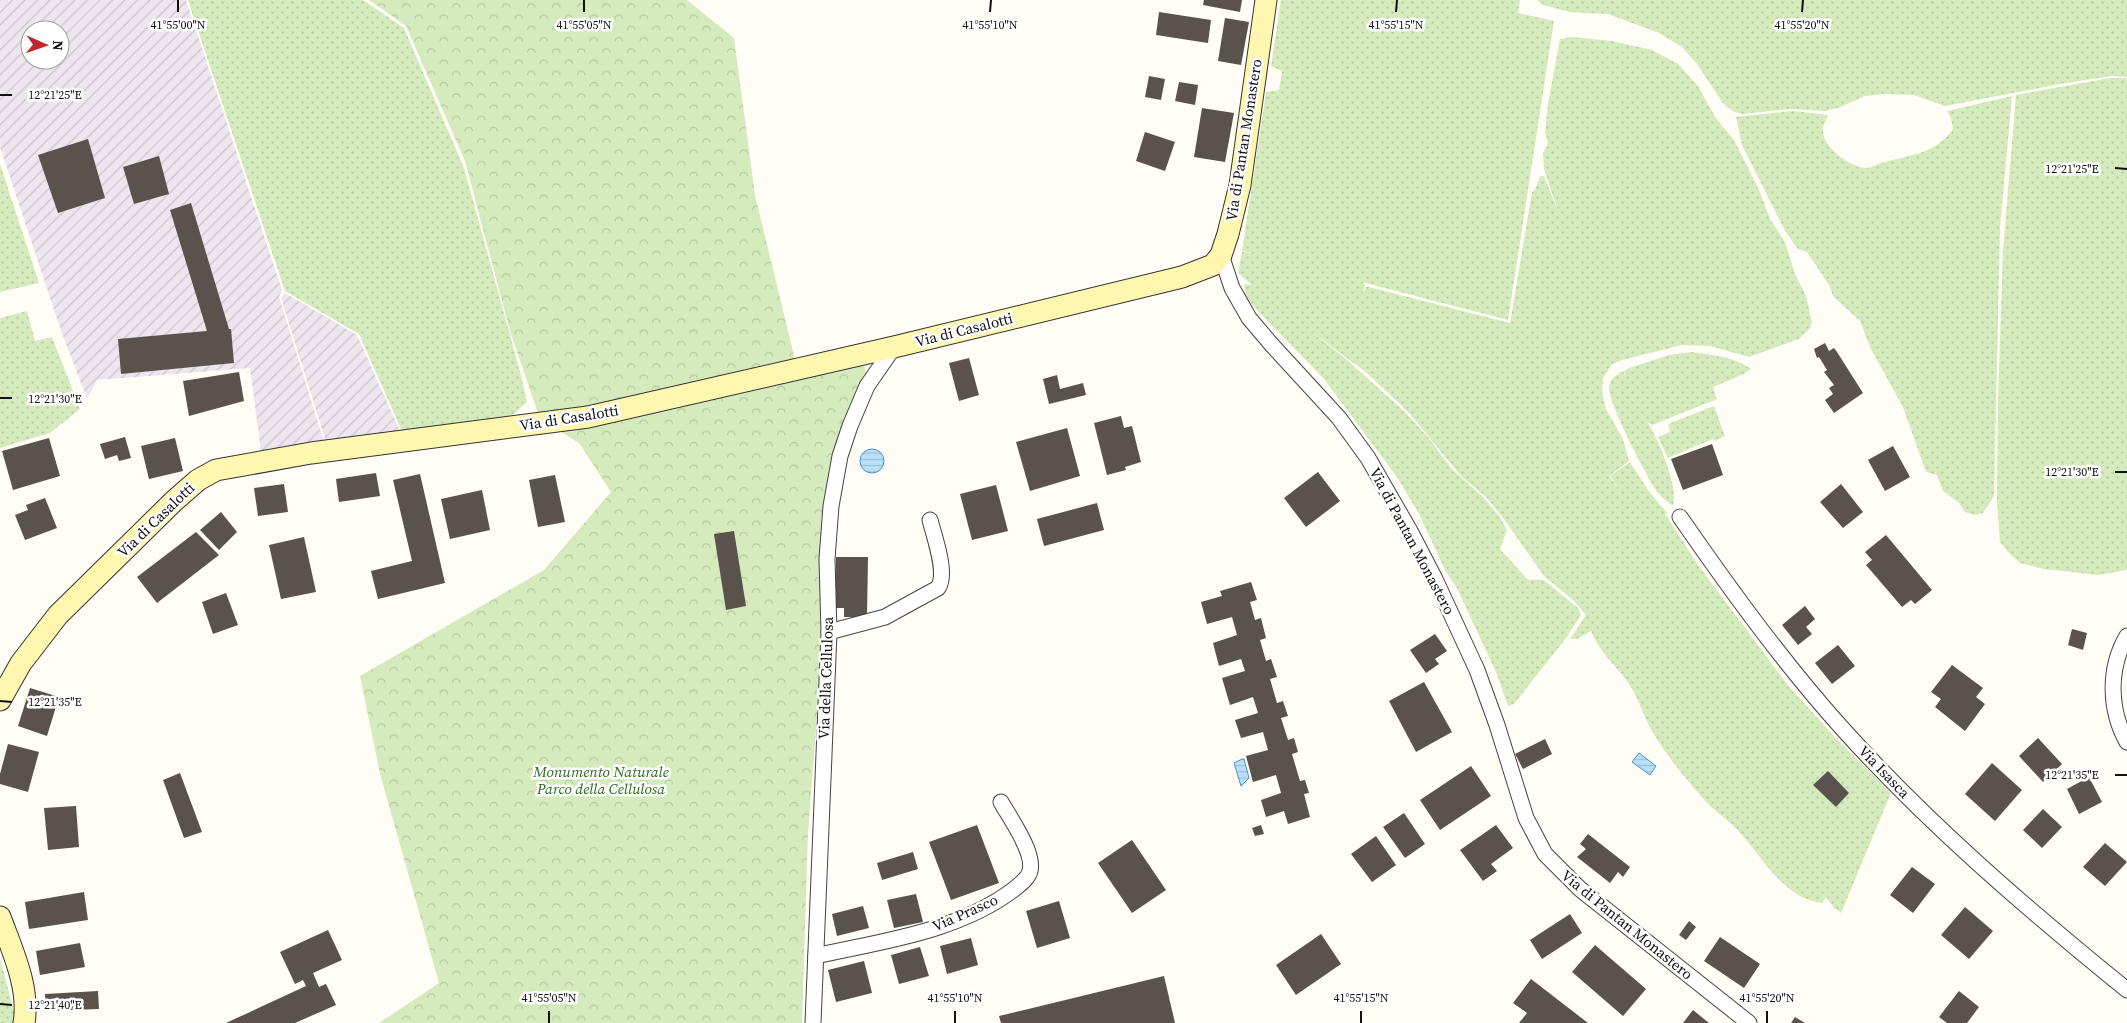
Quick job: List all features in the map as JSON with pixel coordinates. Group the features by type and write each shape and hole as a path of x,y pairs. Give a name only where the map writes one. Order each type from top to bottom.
{"street":[{"name":"Via di Pantan Monastero","path":"1266,0 1240,185 1221,255 1232,288 1246,313 1271,344 1339,418 1368,458 1410,531 1435,579 1477,670 1498,726 1526,818 1545,854 1580,889 1750,1023"},
{"name":"Via di Casalotti","path":"0,700 21,663 58,615 174,501 198,480 216,470 311,453 588,418 1182,277 1207,269 1221,255"},
{"name":"Via della Cellulosa","path":"813,1023 829,632 827,559 830,516 836,472 847,434 867,386 894,346"},
{"name":"Via Isasca","path":"1680,516 1731,590 1770,641 1841,727 1909,798 2007,891 2127,990"},
{"path":"829,632 885,617 938,588 941,583 942,571 930,520"},
{"path":"2127,636 2118,654 2113,688 2114,712 2127,742"},
{"name":"Via Prasco","path":"816,956 920,932 946,924 984,907 1023,881 1030,872 1030,856 1001,802"},
{"path":"0,916 24,989 26,1010 24,1023"}],"shaded area":[{"path":"0,0 186,0 282,290 279,297 324,442 261,451 250,368 97,380 87,399 61,331 0,147"},
{"path":"285,293 357,335 400,431 326,442 281,298"}],"green space":[{"path":"188,0 363,0 404,28 464,168 521,375 527,402 508,419 402,431 359,334 285,291"},
{"name":"Monumento Naturale Parco della Cellulosa","path":"369,0 687,0 734,38 755,195 799,376 862,362 867,374 849,410 832,454 826,493 818,704 808,832 802,1023 379,1023 439,983 380,774 360,676 544,570 611,492 579,443 540,419 510,331 465,161 406,26"},
{"path":"1281,0 1520,0 1518,13 1554,21 1508,320 1369,284 1350,277 1363,282 1365,286 1362,295 1366,287 1369,287 1510,323 1532,192 1535,190 1540,176 1544,176 1559,214 1544,169 1543,153 1548,143 1545,132 1548,104 1560,39 1572,37 1612,41 1652,50 1678,64 1698,86 1715,117 1734,140 1760,192 1770,219 1785,242 1795,274 1806,296 1812,322 1810,328 1799,339 1749,357 1710,346 1682,345 1612,364 1603,378 1602,392 1606,409 1623,439 1629,461 1609,476 1622,493 1610,476 1630,462 1648,490 1667,513 1666,515 1698,565 1790,688 1835,737 1891,793 1841,913 1834,908 1826,897 1822,903 1809,900 1786,886 1737,830 1710,806 1679,770 1658,740 1649,726 1632,689 1600,648 1591,631 1577,639 1570,639 1586,615 1573,600 1544,576 1486,497 1461,476 1410,414 1367,373 1305,327 1346,359 1404,411 1427,436 1452,469 1483,497 1500,517 1507,530 1500,549 1528,580 1544,580 1578,608 1581,615 1566,638 1514,704 1508,706 1496,672 1457,588 1446,572 1419,514 1397,477 1324,379 1253,306 1246,295 1244,284 1252,285 1238,273 1242,252 1254,253 1242,251 1266,92 1279,90 1282,71 1271,66"},
{"path":"1537,0 2127,0 2127,77 2112,76 2066,83 1945,106 1914,95 1886,94 1865,96 1838,108 1825,111 1791,109 1742,114 1732,111 1722,102 1697,64 1682,47 1659,33 1608,14 1570,12 1543,5"},
{"path":"2110,78 2127,78 2127,570 2098,575 2044,569 2020,563 2000,542 1997,500 1998,400 2003,251 2016,95"},
{"path":"2012,96 2000,227 1994,496 1983,513 1975,515 1965,512 1959,503 1943,491 1937,475 1926,472 1903,407 1871,349 1860,321 1833,296 1829,285 1807,252 1798,249 1785,231 1742,145 1736,117 1793,111 1828,115 1823,129 1824,136 1832,149 1845,160 1866,168 1923,152 1939,143 1953,129 1951,118 1947,111"},
{"path":"0,164 39,283 0,292"},
{"path":"27,311 35,341 52,337 80,409 50,433 0,448 0,318"},
{"path":"1691,352 1730,359 1751,369 1744,374 1713,387 1717,399 1652,425 1647,422 1657,439 1670,475 1673,487 1673,506 1658,493 1638,458 1621,424 1610,396 1609,385 1613,378 1623,371 1626,377 1624,371 1629,368 1669,355"},
{"path":"1714,406 1725,436 1714,441 1713,439 1668,458 1658,437 1670,432 1668,424"},
{"path":"0,958 17,1023 0,1023"}],"water":[{"path":"872,449 880,453 884,461 880,469 872,473 864,469 860,461 864,453"},
{"path":"1639,753 1656,766 1650,775 1632,762"},
{"path":"1244,759 1249,778 1241,786 1234,763"}],"building":[{"path":"1204,0 1242,0 1240,12 1203,5"},
{"path":"1159,12 1211,20 1208,43 1156,35"},
{"path":"1225,18 1249,22 1241,65 1218,61"},
{"path":"1149,76 1165,79 1161,100 1145,97"},
{"path":"1179,82 1198,85 1195,105 1175,101"},
{"path":"1202,108 1234,113 1225,162 1194,157"},
{"path":"1145,132 1175,142 1165,171 1136,161"},
{"path":"88,139 105,198 58,213 38,155"},
{"path":"159,156 169,194 134,204 123,167"},
{"path":"191,203 229,329 231,329 234,363 121,374 118,339 207,331 170,210"},
{"path":"1825,343 1829,351 1834,348 1863,393 1834,413 1825,400 1833,394 1829,388 1834,385 1824,372 1827,370 1819,357 1817,358 1814,349"},
{"path":"969,358 979,395 959,401 949,363"},
{"path":"239,372 244,401 189,416 183,381"},
{"path":"1057,375 1060,389 1083,383 1086,395 1049,404 1043,379"},
{"path":"1121,416 1124,428 1132,426 1141,462 1125,467 1126,470 1107,475 1094,423"},
{"path":"1067,428 1080,476 1030,491 1016,442"},
{"path":"125,437 131,458 119,461 117,455 105,459 100,444"},
{"path":"49,438 60,476 13,490 2,451"},
{"path":"175,438 183,471 149,479 141,446"},
{"path":"1712,444 1723,475 1683,490 1671,459"},
{"path":"1893,446 1910,477 1885,491 1868,460"},
{"path":"1318,472 1340,501 1306,527 1284,498"},
{"path":"376,473 380,496 339,502 336,479"},
{"path":"420,474 445,583 378,599 371,571 412,561 393,480"},
{"path":"555,475 565,522 538,527 529,480"},
{"path":"284,484 288,512 258,516 254,488"},
{"path":"1841,484 1863,512 1843,528 1820,502"},
{"path":"996,485 1008,531 972,540 960,494"},
{"path":"482,490 490,530 450,539 441,499"},
{"path":"45,498 57,528 25,540 15,515 28,510 26,505"},
{"path":"1097,503 1104,530 1044,546 1037,519"},
{"path":"221,512 237,532 219,550 200,530"},
{"path":"734,531 746,606 726,610 714,534"},
{"path":"196,532 219,555 157,603 137,577"},
{"path":"1886,535 1932,590 1915,604 1911,600 1902,607 1866,565 1872,560 1865,552"},
{"path":"304,537 316,592 281,599 269,545"},
{"path":"836,557 868,557 867,617 844,617 844,608 835,608"},
{"path":"1251,582 1257,600 1250,602 1255,620 1261,618 1266,638 1260,640 1266,661 1271,659 1277,677 1270,679 1277,703 1283,701 1288,716 1281,718 1288,740 1294,738 1298,752 1292,754 1300,781 1305,780 1309,793 1304,794 1310,817 1288,824 1284,811 1266,817 1261,800 1281,793 1276,775 1253,782 1246,756 1268,750 1263,732 1241,738 1235,720 1258,713 1253,697 1230,705 1222,678 1245,671 1241,659 1219,666 1213,643 1237,635 1232,617 1207,624 1201,602 1222,596 1220,591"},
{"path":"226,593 238,625 213,634 202,602"},
{"path":"1805,606 1815,619 1806,627 1812,634 1798,645 1782,625"},
{"path":"2072,629 2087,633 2083,650 2068,645"},
{"path":"1435,634 1447,651 1435,659 1439,664 1426,673 1410,650"},
{"path":"1838,645 1855,666 1832,684 1815,663"},
{"path":"1952,665 1983,688 1976,697 1985,704 1965,731 1935,707 1941,699 1931,692"},
{"path":"1424,682 1452,732 1416,752 1389,701"},
{"path":"30,688 59,697 47,736 18,726"},
{"path":"2038,738 2062,764 2043,782 2019,756"},
{"path":"1545,739 1552,754 1523,769 1515,754"},
{"path":"8,744 39,752 28,792 0,784 0,774"},
{"path":"1992,763 2022,790 1995,821 1965,794"},
{"path":"1471,766 1491,796 1440,830 1420,800"},
{"path":"1828,771 1849,793 1836,807 1813,785"},
{"path":"180,773 202,832 184,838 163,780"},
{"path":"2089,777 2102,802 2079,814 2067,789"},
{"path":"76,806 79,847 48,850 44,808"},
{"path":"2043,809 2062,827 2042,848 2023,830"},
{"path":"1404,813 1425,844 1405,858 1383,827"},
{"path":"977,825 999,883 951,900 929,842"},
{"path":"1261,825 1264,834 1255,836 1252,828"},
{"path":"1496,825 1513,848 1491,864 1497,871 1483,881 1460,850"},
{"path":"1588,834 1630,867 1623,877 1618,872 1610,883 1577,857 1586,849 1580,844"},
{"path":"1376,836 1396,865 1372,882 1351,854"},
{"path":"1132,840 1166,890 1132,913 1098,863"},
{"path":"2105,843 2127,862 2105,886 2083,867"},
{"path":"913,852 918,869 882,880 877,863"},
{"path":"1912,867 1935,884 1913,913 1890,895"},
{"path":"84,892 88,920 29,929 25,902"},
{"path":"916,894 923,922 894,928 887,900"},
{"path":"1059,901 1070,938 1037,948 1026,911"},
{"path":"863,906 869,928 837,936 832,914"},
{"path":"1965,907 1993,931 1969,959 1941,935"},
{"path":"1570,914 1582,933 1542,959 1530,940"},
{"path":"1689,921 1696,927 1686,940 1679,935"},
{"path":"328,930 342,960 313,973 319,987 326,984 336,1005 295,1023 226,1023 306,986 303,980 295,984 280,952"},
{"path":"1321,934 1341,964 1296,995 1276,965"},
{"path":"1720,937 1760,964 1744,988 1704,961"},
{"path":"971,938 978,965 947,974 940,946"},
{"path":"80,943 85,967 40,975 36,951"},
{"path":"1595,945 1646,989 1623,1016 1572,972"},
{"path":"920,947 929,976 899,984 891,955"},
{"path":"864,961 872,993 836,1002 828,970"},
{"path":"1164,976 1175,1023 1001,1023 999,1016"},
{"path":"1531,979 1588,1023 1519,1023 1527,1013 1513,1003"},
{"path":"98,991 99,1009 46,1011 45,994"},
{"path":"1959,991 1979,1007 1967,1023 1947,1023 1939,1017"},
{"path":"1693,1010 1709,1023 1683,1023"},
{"path":"1795,1017 1805,1023 1791,1023"}]}
